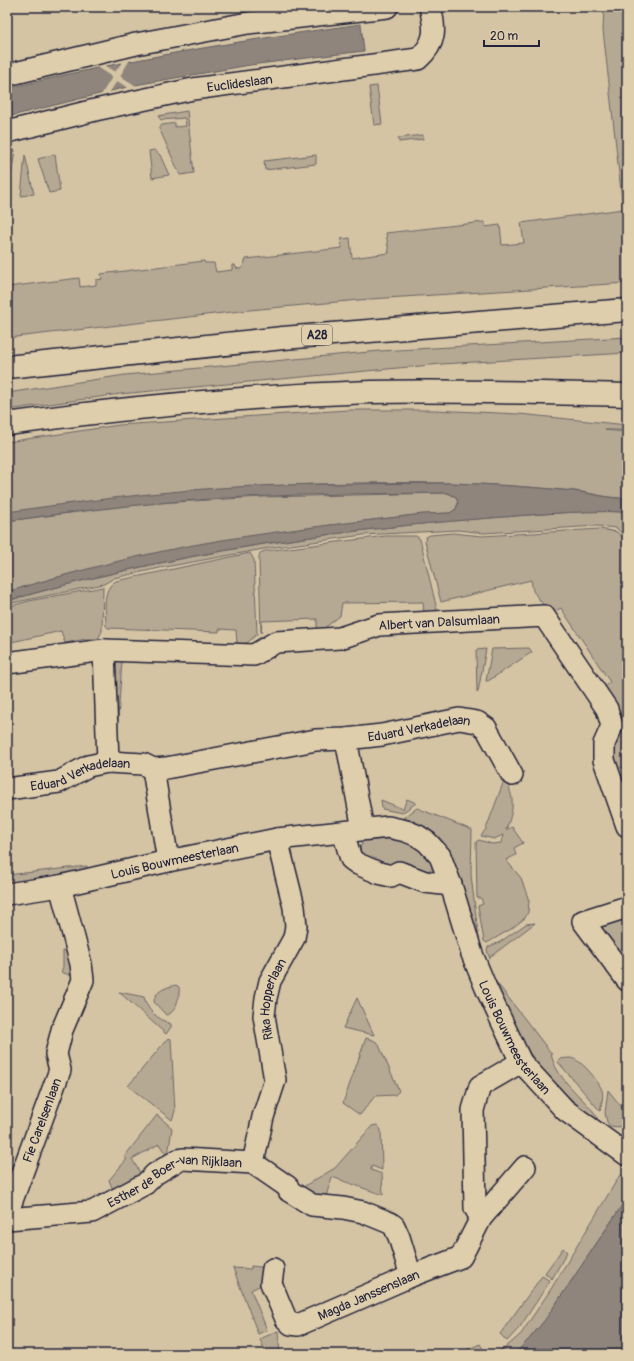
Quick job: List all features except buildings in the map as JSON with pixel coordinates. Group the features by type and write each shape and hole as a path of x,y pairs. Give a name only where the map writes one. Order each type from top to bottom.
{"highway":[{"name":"A28","path":"7,367 283,338 627,310"},
{"path":"7,424 100,411 274,397 371,392 627,395"}],"street":[{"path":"7,75 83,55 159,40 272,20 387,7"},
{"name":"Euclideslaan","path":"7,132 96,110 193,89 418,59 429,49 433,37 433,19 430,7"},
{"name":"Albert van Dalsumlaan","path":"7,663 104,650 254,655 276,642 340,638 379,625 544,616 607,709 611,718 612,726 604,744 604,760 627,826"},
{"path":"104,650 108,762"},
{"name":"Eduard Verkadelaan","path":"7,789 59,782 88,766 108,762 143,764 153,769 316,740 346,739 382,735 459,719 469,719 478,722 486,728 512,774"},
{"path":"346,739 363,829"},
{"path":"153,769 168,861"},
{"name":"Louis Bouwmeesterlaan","path":"7,894 60,886 168,861 278,839 388,827 406,831 428,842 440,856 451,884 472,954 486,988 521,1062 565,1110 623,1146"},
{"path":"343,832 351,859 358,864 391,876 399,872 425,882 451,884"},
{"name":"Rika Hopperlaan","path":"253,1163 263,1117 275,1080 264,1016 266,998 270,981 294,938 296,926 294,907 278,839"},
{"name":"Fie Carelsenlaan","path":"7,1214 60,1070 56,1054 62,1030 83,980 81,964 60,886"},
{"path":"627,907 583,921 627,980"},
{"path":"481,1218 475,1208 473,1110 480,1086 521,1062"},
{"name":"Esther de Boer-van Rijklaan","path":"7,1219 92,1212 145,1184 155,1174 178,1160 253,1163 288,1187 289,1191 312,1205 343,1208 363,1212 390,1223 394,1226 411,1276"},
{"name":"Magda Janssenslaan","path":"273,1269 271,1283 286,1319 290,1324 298,1325 411,1276 461,1257 481,1218 524,1166"}],"shaded area":[{"path":"604,7 627,7 627,283 370,299 249,310 7,338 7,287 79,278 80,287 96,285 96,280 102,279 101,274 204,261 205,263 214,263 216,272 232,270 232,265 235,265 236,268 240,269 243,267 246,259 342,248 341,239 350,238 352,258 389,253 386,233 484,222 485,227 500,225 502,245 524,243 521,223 623,209 603,30"},
{"path":"361,24 364,51 250,65 135,85 7,117 7,89 18,86 188,50"},
{"path":"377,86 382,124 374,125 369,87"},
{"path":"187,111 194,173 180,175 159,128 162,125 175,123 175,127 186,126 185,118 161,120 158,116"},
{"path":"423,135 423,139 399,142 398,138"},
{"path":"15,150 8,198 7,198 7,152"},
{"path":"154,150 160,155 169,175 152,178 149,151"},
{"path":"55,154 60,191 49,193 38,159"},
{"path":"25,155 34,194 21,196"},
{"path":"316,155 316,164 265,170 264,161"},
{"path":"627,337 627,353 441,364 120,394 7,410 7,393 125,375 380,351"},
{"path":"348,410 433,410 519,414 627,425 627,430 605,430 627,432 627,498 607,497 575,491 481,484 339,483 283,485 172,493 62,505 7,513 7,442 119,425"},
{"path":"448,483 542,488 573,491 613,498 627,498 627,512 526,515 466,520 408,525 292,540 177,559 63,585 7,601 7,592 84,570 163,551 216,541 293,530 423,514 450,513 456,509 458,503 456,497 448,493 332,494 177,501 90,510 7,521 7,512 165,492 247,486"},
{"path":"448,493 456,497 458,503 456,509 450,513 406,516 332,525 168,551 47,580 7,592 7,521 140,504 262,497"},
{"path":"596,511 627,512 627,537 616,528 597,526 484,533 458,530 363,535 269,548 160,568 114,578 104,584 7,604 7,601 79,581 225,551 299,539 447,521"},
{"path":"600,529 617,532 627,541 627,723 618,721 602,688 610,682 561,608 550,614 533,591 531,580 441,602 425,541 426,537 430,535 453,533 482,536"},
{"path":"386,536 416,536 420,539 438,614 424,614 423,602 342,603 340,616 319,632 317,631 317,619 262,621 261,633 260,553 265,551"},
{"path":"250,553 254,560 257,634 247,643 237,644 236,630 219,629 219,632 108,628 106,626 106,595 108,589 116,581"},
{"path":"103,587 102,631 98,639 86,639 65,643 61,631 7,643 7,607 29,601"},
{"path":"529,648 532,652 486,681 492,649"},
{"path":"486,649 478,692 477,693 476,650"},
{"path":"118,659 122,660 117,735 114,662"},
{"path":"627,728 627,766 617,769 614,762 618,730"},
{"path":"505,778 512,798 511,816 506,830 512,827 523,843 514,848 516,855 506,860 521,878 529,901 528,912 525,918 511,929 487,943 484,941 478,906 483,904 481,898 477,898 476,842 479,840 492,844 501,843 503,835 494,839 481,836 486,829"},
{"path":"407,799 416,803 402,813 382,809 381,800 403,809"},
{"path":"417,808 472,830 471,875 479,941 450,852 446,845 436,834 424,826 403,818"},
{"path":"389,839 403,841 421,850 426,855 433,867 424,875 385,868 357,856 363,841"},
{"path":"87,866 87,869 7,885 7,875"},
{"path":"627,915 627,966 600,933 600,924"},
{"path":"535,923 490,957 490,959 487,950 488,947 500,942 526,924"},
{"path":"63,950 68,950 75,977 61,972 63,967"},
{"path":"490,974 551,1053 557,1070 593,1111 597,1117 597,1121 564,1093 536,1061 516,1030"},
{"path":"176,985 179,987 177,1004 169,1014 166,1015 154,1002 156,995 162,990"},
{"path":"119,992 144,997 145,1002 154,1014 171,1024 171,1027 166,1034"},
{"path":"357,998 374,1035 343,1028"},
{"path":"168,1038 171,1039 175,1111 172,1120 128,1086"},
{"path":"366,1038 378,1043 399,1091 395,1095 375,1096 360,1115 343,1103"},
{"path":"570,1058 584,1066 593,1075 600,1086 603,1095 600,1111 558,1062 559,1059"},
{"path":"608,1090 624,1110 623,1124 619,1127 610,1126 607,1122 605,1113"},
{"path":"157,1115 172,1128 168,1155 167,1156 159,1144 132,1159 142,1176 113,1190 109,1180 127,1159 124,1157"},
{"path":"377,1125 381,1130 382,1170 372,1166 371,1170 382,1174 383,1195 332,1177 325,1199 320,1199 303,1189 306,1185 335,1168 372,1126"},
{"path":"620,1175 627,1180 627,1198 545,1320 514,1354 492,1354 505,1348 521,1334 551,1289"},
{"path":"627,1198 627,1354 514,1354 545,1320"},
{"path":"563,1248 567,1252 552,1279 545,1273"},
{"path":"251,1266 269,1268 265,1283 251,1290 267,1330 258,1334 233,1268 251,1269"},
{"path":"542,1276 550,1281 520,1327 507,1341 500,1334"},
{"path":"278,1331 280,1354 266,1354 260,1339"},
{"path":"480,1344 486,1354 478,1354 475,1349 469,1352 470,1354 457,1354"}],"pier":[{"path":"131,58 120,76 138,87 130,89 117,81 109,93 101,95 112,77 95,66 102,64 115,72 124,59"}]}
